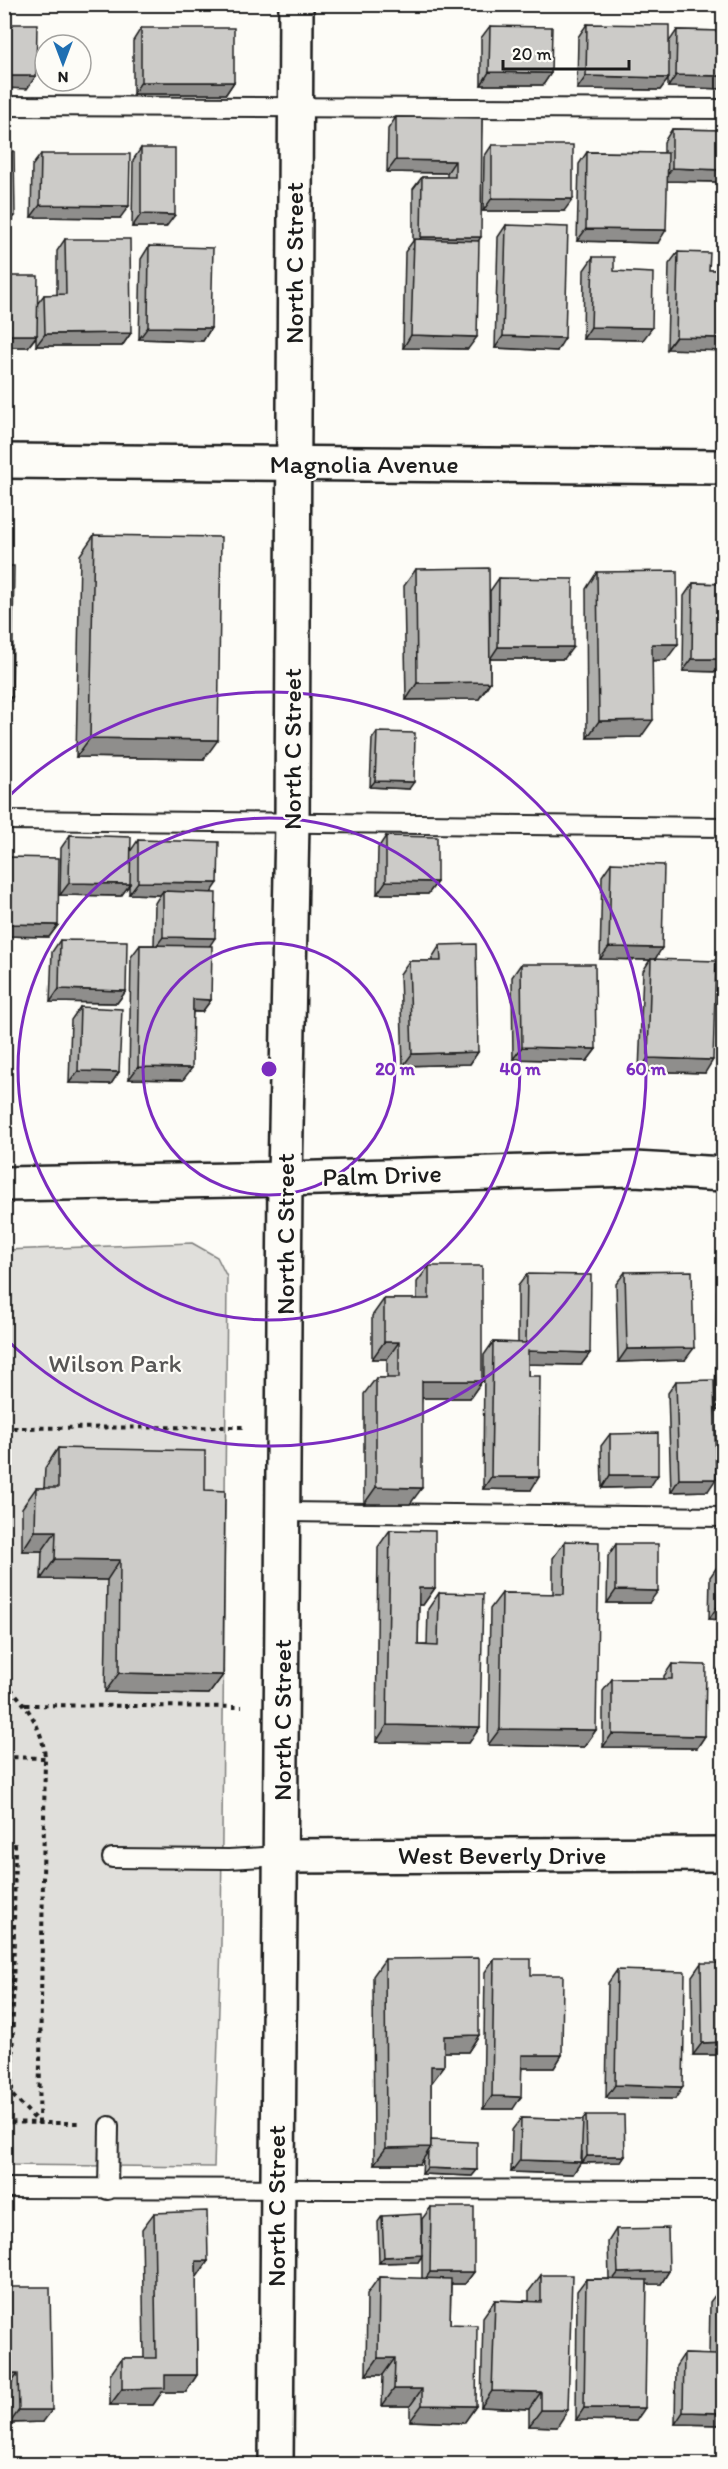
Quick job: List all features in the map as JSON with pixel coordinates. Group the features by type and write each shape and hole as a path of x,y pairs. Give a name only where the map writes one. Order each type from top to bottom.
{"street":[{"name":"North C Street","path":"276,2464 276,2190 285,1426 285,1179 292,823 296,4"},
{"name":"Magnolia Avenue","path":"4,461 723,467"},
{"name":"Palm Drive","path":"4,1184 634,1169 723,1174"},
{"name":"West Beverly Drive","path":"281,1856 723,1854"}],"lane":[{"path":"4,106 723,109"},
{"path":"4,820 723,827"},
{"path":"284,1512 723,1517"},
{"path":"112,1858 229,1859 281,1856"},
{"path":"108,2190 109,2126"},
{"path":"4,2188 723,2190"}],"path":[{"path":"4,1428 285,1426"},
{"path":"4,1682 25,1705 44,1740 39,2123"},
{"path":"25,1705 282,1707"},
{"path":"4,1757 45,1758"},
{"path":"4,1845 15,1845 12,2095 39,2123"},
{"path":"4,2095 12,2095"},
{"path":"4,2122 86,2123"}],"green space":[{"name":"Wilson Park","path":"192,1243 217,1257 227,1277 221,1943 214,2167 5,2165 5,1250"}],"building":[{"path":"4,24 37,24 37,33 33,33 33,76 4,76"},
{"path":"587,24 669,25 669,78 586,76"},
{"path":"490,26 552,27 551,73 489,72"},
{"path":"141,28 234,28 234,82 141,82"},
{"path":"677,30 723,31 723,76 676,75"},
{"path":"396,117 482,118 481,237 421,237 422,177 455,177 455,161 396,160"},
{"path":"672,129 723,130 723,170 672,168"},
{"path":"492,145 573,145 573,199 492,198"},
{"path":"141,148 175,148 175,215 141,214"},
{"path":"4,151 14,151 15,216 4,216"},
{"path":"587,152 668,153 666,230 586,229"},
{"path":"41,154 130,154 129,206 40,205"},
{"path":"506,225 568,227 565,338 503,336"},
{"path":"65,239 130,239 131,333 45,334 44,295 66,294"},
{"path":"414,239 479,241 477,337 411,335"},
{"path":"149,246 213,248 211,328 148,327"},
{"path":"678,252 710,253 709,270 723,270 723,338 676,337"},
{"path":"593,257 614,257 614,271 653,273 652,328 591,327"},
{"path":"4,276 38,276 37,335 4,335"},
{"path":"94,535 221,537 218,740 90,738"},
{"path":"4,566 14,566 12,697 4,697"},
{"path":"489,568 490,682 417,683 416,569"},
{"path":"677,571 678,644 652,644 653,720 599,721 597,572"},
{"path":"499,578 573,579 573,647 498,647"},
{"path":"693,583 723,584 723,659 692,659"},
{"path":"377,732 415,733 414,782 375,781"},
{"path":"4,753 8,753 8,788 4,788"},
{"path":"70,835 131,837 130,884 69,883"},
{"path":"386,836 437,837 437,882 386,881"},
{"path":"138,840 219,842 218,883 138,882"},
{"path":"9,857 59,858 58,925 8,924"},
{"path":"611,863 664,865 662,948 609,947"},
{"path":"163,891 216,893 215,938 163,937"},
{"path":"60,940 127,941 126,991 59,989"},
{"path":"476,944 478,1052 412,1054 409,961 441,961 440,945"},
{"path":"140,945 212,946 211,1000 193,999 192,1068 138,1067"},
{"path":"651,959 716,961 713,1060 648,1058"},
{"path":"521,964 595,964 596,1049 522,1047"},
{"path":"80,1007 122,1009 119,1072 78,1071"},
{"path":"429,1266 482,1266 482,1381 422,1381 422,1488 376,1487 376,1378 399,1378 399,1342 384,1342 384,1299 429,1299"},
{"path":"692,1271 694,1348 627,1349 625,1272"},
{"path":"527,1274 591,1275 590,1353 528,1351 528,1376 540,1376 539,1477 491,1477 493,1342 526,1343"},
{"path":"714,1380 716,1479 679,1479 676,1381"},
{"path":"658,1433 658,1475 610,1475 610,1434"},
{"path":"58,1448 205,1451 205,1490 225,1491 223,1675 119,1673 120,1560 55,1559 56,1531 35,1531 36,1488 58,1488"},
{"path":"390,1530 435,1531 435,1588 419,1588 418,1645 438,1646 439,1593 483,1594 480,1727 387,1725"},
{"path":"565,1541 599,1542 596,1730 500,1729 502,1593 564,1594"},
{"path":"616,1544 658,1544 658,1591 616,1590"},
{"path":"719,1564 723,1565 723,1607 717,1607"},
{"path":"672,1664 706,1665 705,1736 612,1734 612,1679 672,1679"},
{"path":"479,1958 479,2035 444,2036 444,2066 431,2066 431,2147 386,2148 385,1959"},
{"path":"494,1959 531,1959 531,1975 563,1975 562,2055 522,2055 521,2097 492,2096"},
{"path":"701,1963 723,1963 723,2042 702,2043"},
{"path":"617,1970 685,1972 683,2087 615,2085"},
{"path":"586,2115 624,2115 625,2156 587,2156"},
{"path":"521,2118 583,2120 581,2162 520,2160"},
{"path":"431,2140 477,2142 477,2170 427,2168"},
{"path":"431,2207 474,2207 474,2272 430,2272"},
{"path":"207,2211 208,2261 196,2261 197,2375 165,2375 165,2388 122,2389 122,2358 156,2358 154,2213"},
{"path":"421,2214 422,2255 384,2257 382,2216"},
{"path":"668,2228 669,2271 618,2273 616,2229"},
{"path":"541,2275 572,2275 568,2410 541,2410 541,2392 492,2391 495,2300 541,2302"},
{"path":"379,2277 451,2279 450,2324 477,2325 476,2406 422,2405 422,2389 394,2389 395,2358 378,2358"},
{"path":"586,2279 647,2280 645,2408 584,2408"},
{"path":"9,2287 50,2287 52,2410 19,2410 18,2374 4,2374 4,2328 9,2328"},
{"path":"719,2290 723,2290 723,2413 683,2412 684,2354 717,2355"}]}
